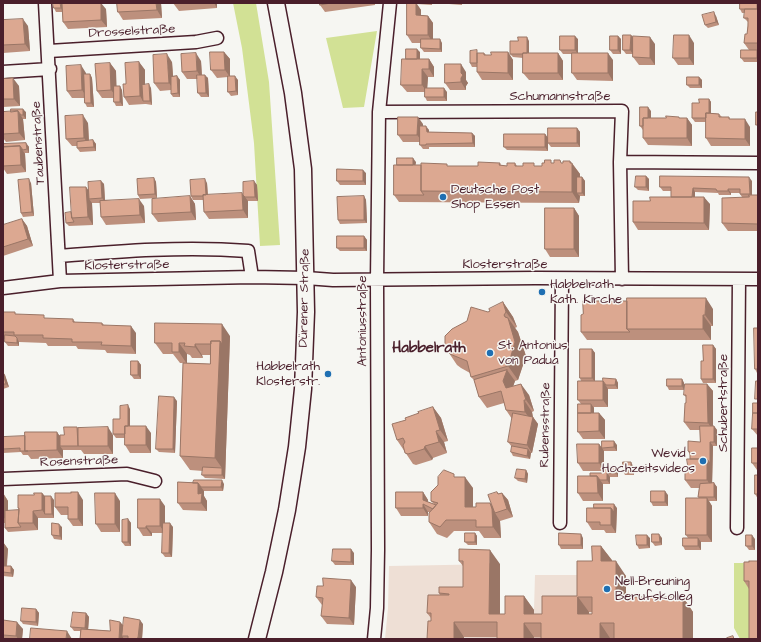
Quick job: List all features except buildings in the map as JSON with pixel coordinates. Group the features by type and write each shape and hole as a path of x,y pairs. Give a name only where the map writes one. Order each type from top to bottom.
{"main road":[{"name":"Dürener Straße","path":"257,639 274,572 287,510 297,447 303,389 306,312 303,169 293,93 276,3"}],"street":[{"name":"Taubenstraße","path":"46,3 60,281"},
{"name":"Antoniusstraße","path":"374,639 377,608 378,550 377,280 379,112 390,3"},
{"name":"Drosselstraße","path":"49,51 196,42 217,38"},
{"path":"3,72 50,68"},
{"name":"Schumannstraße","path":"379,112 622,111 620,162 622,279"},
{"path":"620,162 758,163"},
{"name":"Klosterstraße","path":"59,256 139,250 212,248 248,251 252,277"},
{"name":"Klosterstraße","path":"3,288 60,281 252,277 333,280 758,279"},
{"name":"Rubensstraße","path":"560,523 562,279"},
{"name":"Schubertstraße","path":"737,528 739,279"},
{"name":"Rosenstraße","path":"3,479 127,474 155,481"}],"shaded area":[{"path":"602,560 612,560 612,576 626,576 626,611 693,639 385,639 388,608 389,566 500,564 500,628 515,610 534,610 535,575 602,575"}],"green space":[{"path":"233,3 256,3 269,82 280,245 260,246 254,143 242,48"},
{"path":"377,31 364,107 343,108 326,38"},
{"path":"734,563 758,563 758,639 740,639 734,628"}],"place":[{"name":"Deutsche Post Shop Essen","path":"443,197"},
{"name":"Habbelrath Kath. Kirche","path":"542,292"},
{"name":"St. Antonius von Padua","path":"490,353"},
{"name":"Habbelrath Klosterstr.","path":"328,374"},
{"name":"Wevid - Hochzeitsvideos","path":"703,461"},
{"name":"Nell-Breuning Berufskolleg","path":"607,589"}],"district":[{"name":"Habbelrath","path":"429,349"}]}
